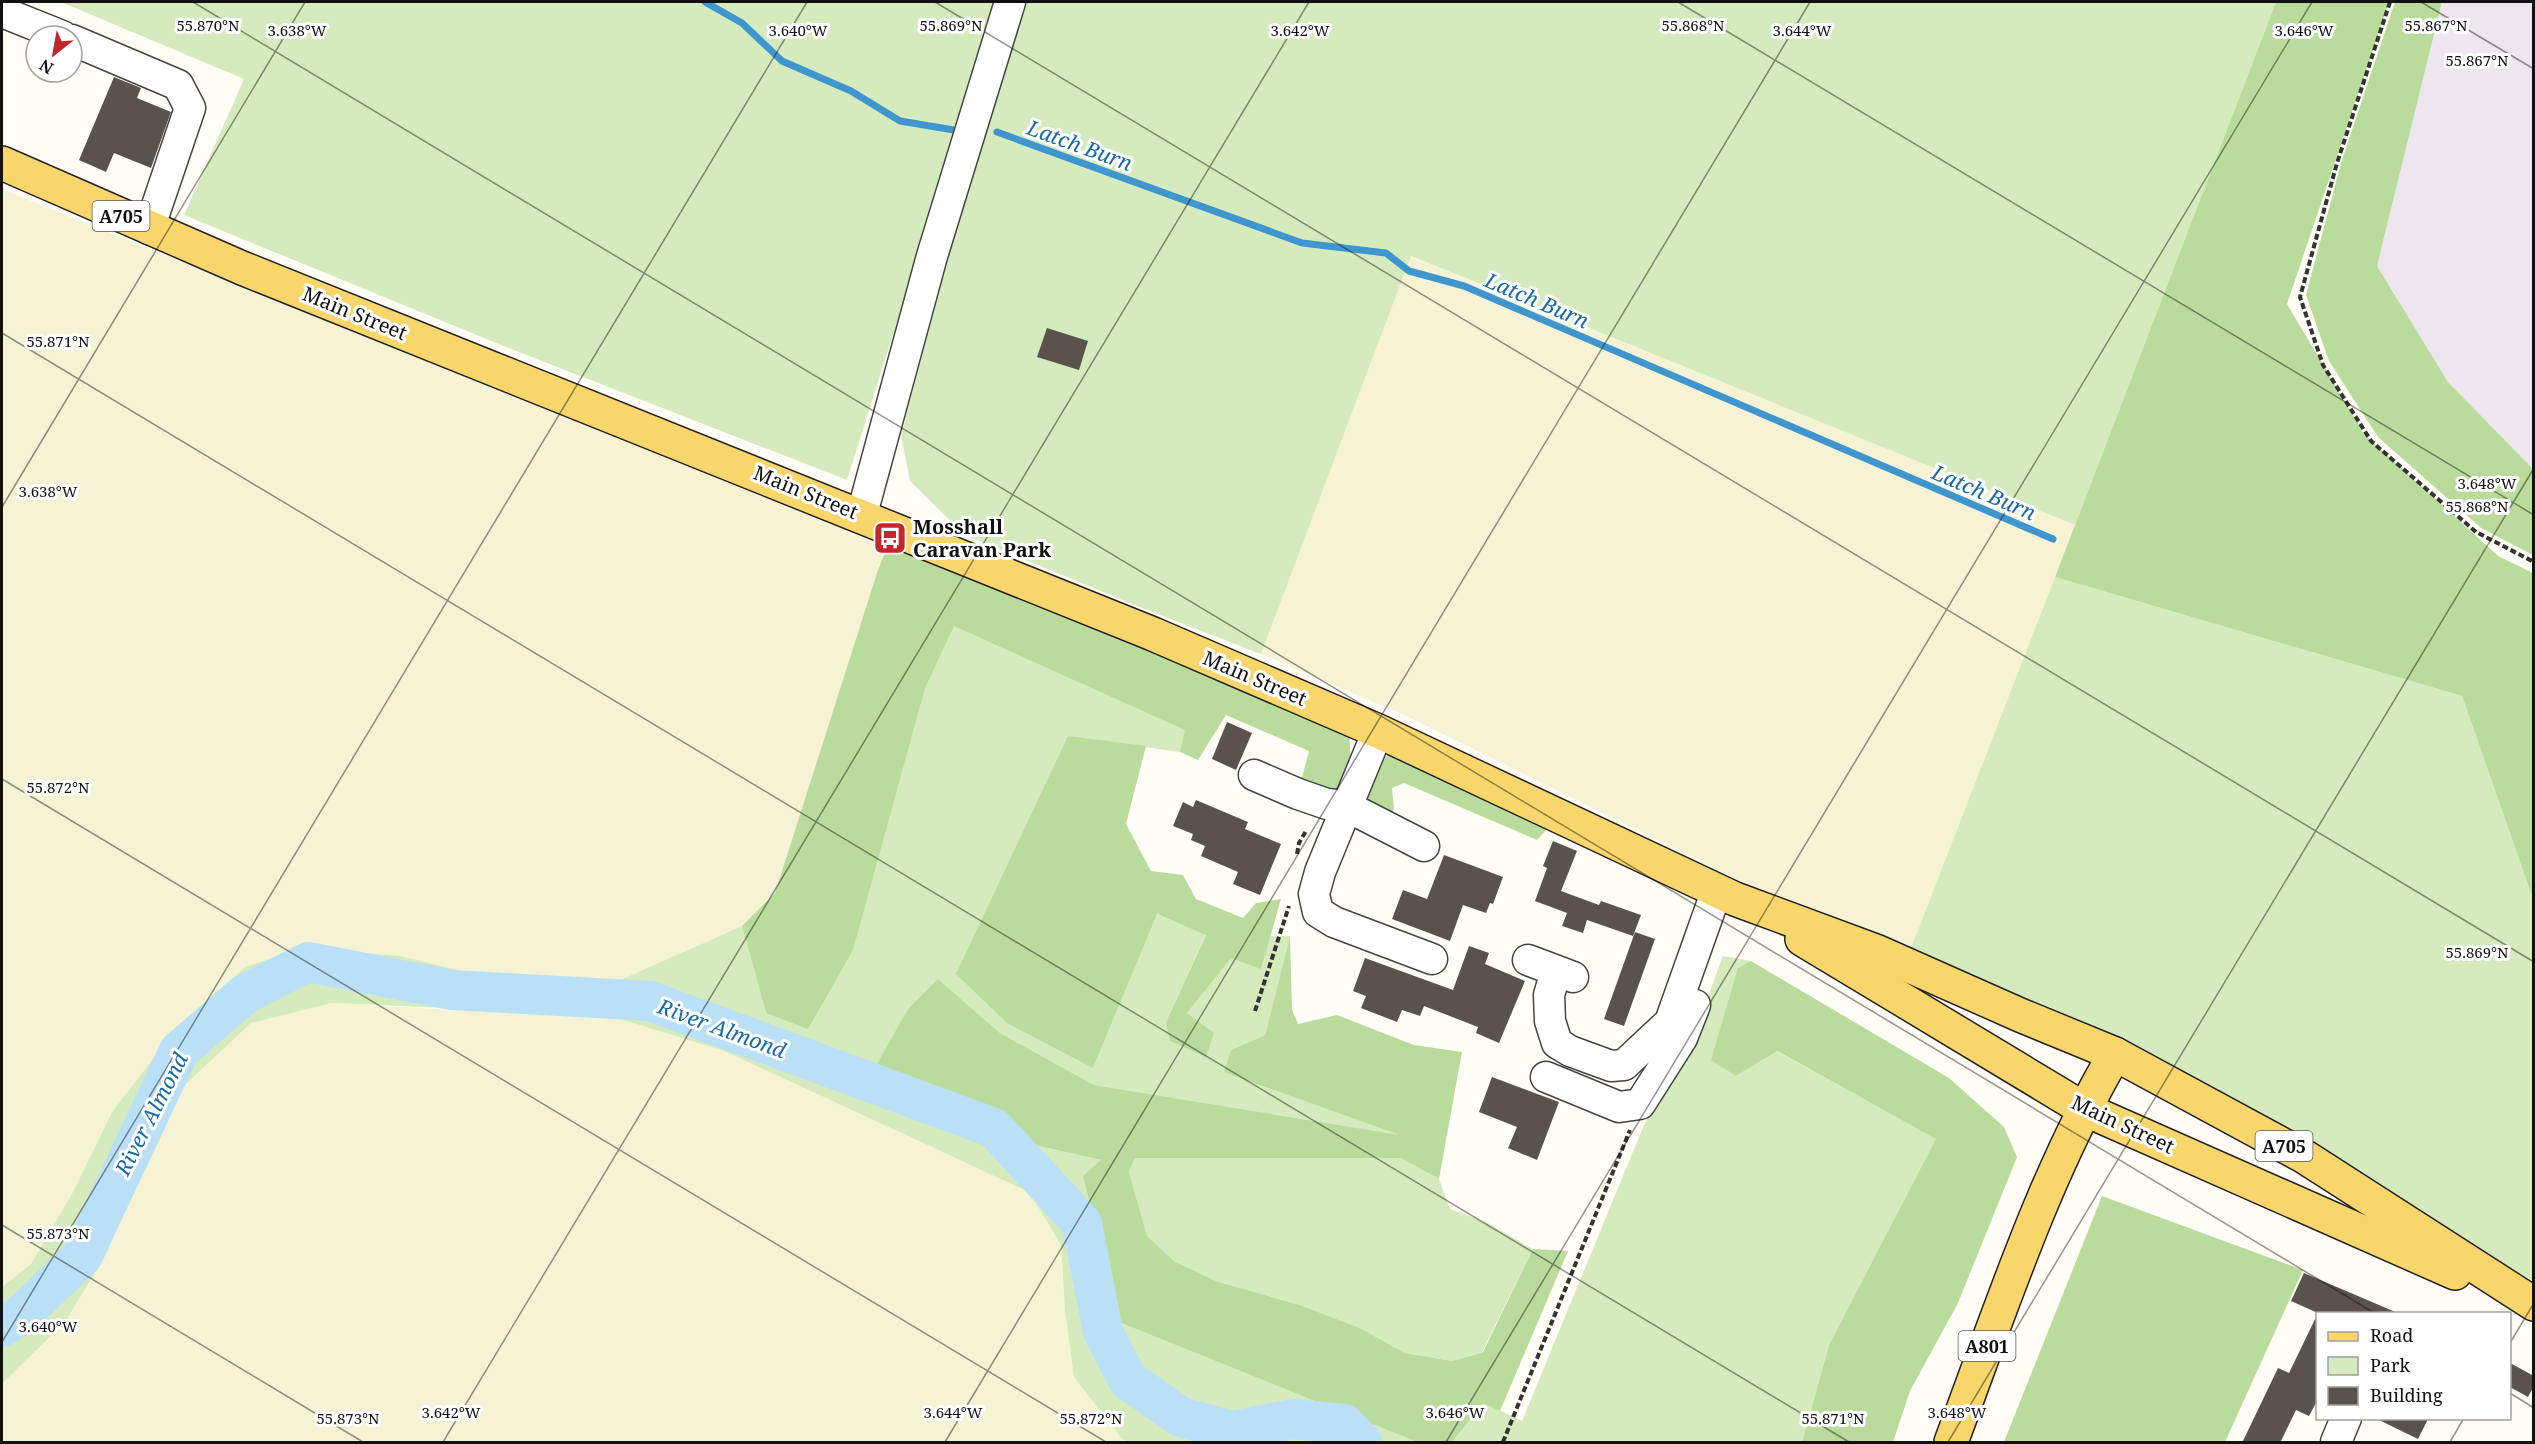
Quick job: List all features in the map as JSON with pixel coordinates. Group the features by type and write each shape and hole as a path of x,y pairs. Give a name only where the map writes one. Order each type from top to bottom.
{"main road":[{"name":"Main Street","path":"2,163 149,229 862,514 1153,634 1378,731 1726,894 1878,952 2020,1015 2108,1067 2305,1156 2534,1305"},
{"name":"Main Street","path":"1726,894 2084,1108 2534,1305"},
{"name":"A801","path":"1951,1443 2023,1250 2084,1108 2108,1067"}],"street":[{"path":"862,514 932,256 1010,2"},
{"path":"2,12 32,24"},
{"path":"84,45 178,85 190,108 149,229"},
{"path":"1378,731 1320,872 1314,894 1318,912 1334,922 1432,959"},
{"path":"1254,774 1298,794 1327,804 1346,806 1425,846"},
{"path":"1528,960 1565,974 1549,996 1550,1021 1557,1043 1570,1051 1611,1066 1624,1065 1670,1022 1726,894"},
{"path":"1546,1077 1618,1107 1640,1104 1682,1038 1726,894"},
{"path":"2336,1443 2346,1420"}],"path":[{"path":"2390,2 2337,163 2300,297 2323,365 2371,441 2476,532 2534,562"},
{"path":"1503,1443 1640,1104"}],"shaded area":[{"path":"2442,2 2533,2 2533,469 2448,382 2377,266"},
{"path":"2,189 887,547 775,893 742,926 620,980 509,983 401,956 175,1032 112,1112 73,1192 31,1264 2,1287"},
{"path":"1410,256 2075,525 1911,948 1760,891 1411,718 1261,654"},
{"path":"331,1003 620,1019 724,1051 1029,1192 1061,1245 1065,1311 1074,1377 1122,1439 1129,1442 2,1442 2,1384 65,1322 155,1138 185,1085 251,1023"}],"green space":[{"path":"61,2 998,2 847,480 506,347 184,215 244,79"},
{"path":"1022,2 2276,2 2075,525 1411,256 1261,654 965,535 910,481 901,435 963,200"},
{"path":"2276,2 2389,2 2287,304 2364,434 2498,556 2533,573 2533,899 2462,696 2055,577"},
{"path":"2395,2 2442,2 2377,266 2448,382 2533,469 2533,555 2481,528 2378,437 2329,361 2306,295 2341,163"},
{"path":"887,547 1204,667 1349,732 1351,760 1334,796 1300,785 1309,751 1226,715 1198,760 1180,752 1185,730 954,626 925,688 853,950 808,1029 766,1013 742,926 775,893"},
{"path":"2055,577 2462,696 2533,899 2533,1281 2344,1169 2074,1022 1911,948"},
{"path":"954,625 1186,730 1180,752 1068,736 1093,1068 1156,914 1206,934 1166,1022 1187,1013 1231,957 1261,968 1270,936 1290,936 1265,1035 1231,1050 1405,1136 1094,1085 1000,1033 938,979 1026,1143 1101,1160 1121,1323 1417,1442 1129,1442 1122,1439 1074,1377 1065,1311 1061,1245 1029,1192 724,1051 620,1019 331,1003 251,1023 185,1085 155,1138 105,1256 65,1322 2,1384 2,1287 31,1264 73,1192 112,1112 175,1032 245,967 304,948 401,956 509,983 620,980 742,926 766,1013"},
{"path":"1068,736 1146,746 1126,824 1151,871 1183,875 1196,899 1243,918 1256,903 1281,899 1261,969 1231,958 1187,1013 1214,1033 1206,1057 1170,1041 1166,1022 1206,935 1157,914 1093,1068 1007,1023 956,974"},
{"path":"1388,755 1410,760 1547,829 1537,840 1404,783 1392,788 1394,809 1387,818 1366,801 1372,764"},
{"path":"1290,936 1292,1010 1298,1024 1337,1015 1414,1045 1462,1052 1439,1179 1401,1158 1135,1158 1129,1172 1147,1236 1174,1261 1216,1281 1300,1305 1360,1328 1405,1353 1452,1361 1483,1352 1533,1249 1568,1251 1500,1411 1483,1403 1452,1442 1417,1442 1121,1323 1083,1176 1101,1160 1026,1143 873,1071 908,1009 938,979 1000,1033 1094,1085 1400,1135 1224,1072 1231,1050 1265,1035"},
{"path":"1723,956 1751,961 1738,968 1736,1076 1776,1051 1937,1139 1829,1345 1802,1442 1452,1442 1483,1402 1522,1421 1644,1125 1696,1029"},
{"path":"1751,961 1949,1078 2004,1127 2017,1157 1958,1303 1910,1391 1893,1442 1802,1442 1829,1345 1936,1139 1777,1051 1736,1076 1711,1060 1738,968"},
{"path":"1135,1158 1401,1158 1439,1179 1450,1209 1486,1222 1533,1249 1482,1352 1452,1361 1405,1353 1360,1328 1300,1305 1216,1281 1174,1261 1147,1237 1129,1172"},
{"path":"2102,1196 2303,1270 2225,1442 2004,1442"}],"building":[{"path":"114,77 141,88 137,98 171,112 151,168 114,153 106,172 79,160"},
{"path":"1047,328 1088,341 1079,370 1037,357"},
{"path":"1227,722 1252,733 1236,770 1212,759"},
{"path":"1196,800 1248,822 1245,829 1281,844 1260,895 1233,884 1238,872 1201,856 1205,846 1191,840 1193,834 1173,826 1183,802 1193,807"},
{"path":"1553,841 1577,851 1561,891 1599,905 1601,901 1641,915 1633,936 1587,920 1583,933 1562,926 1567,913 1535,901 1547,868 1543,866"},
{"path":"1444,855 1503,877 1493,904 1490,903 1486,913 1463,905 1450,941 1392,919 1403,890 1427,899"},
{"path":"1635,932 1655,939 1624,1026 1604,1019"},
{"path":"1469,946 1489,953 1485,964 1525,981 1499,1043 1476,1033 1478,1027 1424,1006 1420,1016 1402,1010 1397,1022 1361,1008 1366,996 1353,991 1365,958 1453,990"},
{"path":"1492,1077 1559,1102 1537,1160 1508,1148 1517,1127 1479,1112"},
{"path":"2304,1273 2395,1312 2316,1312 2291,1301"},
{"path":"2316,1317 2316,1403 2309,1416 2296,1410 2280,1443 2242,1443 2278,1368 2289,1373"},
{"path":"2511,1364 2534,1376 2534,1386 2528,1397 2511,1388"},
{"path":"2379,1420 2428,1420 2418,1439"}],"waterway":[{"name":"Latch Burn","path":"705,2 742,23 782,61 851,91 900,121 954,130"},
{"name":"Latch Burn","path":"997,132 1302,243 1386,253 1409,271 1464,286 2053,539"},
{"name":"River Almond","path":"2,1327 20,1316 82,1257 179,1051 245,994 308,962 452,990 650,1001 994,1128 1082,1223 1103,1332 1128,1380 1181,1417 1232,1431 1293,1419 1344,1424 1362,1442"}],"place":[{"name":"Mosshall Caravan Park","path":"890,538"}]}
